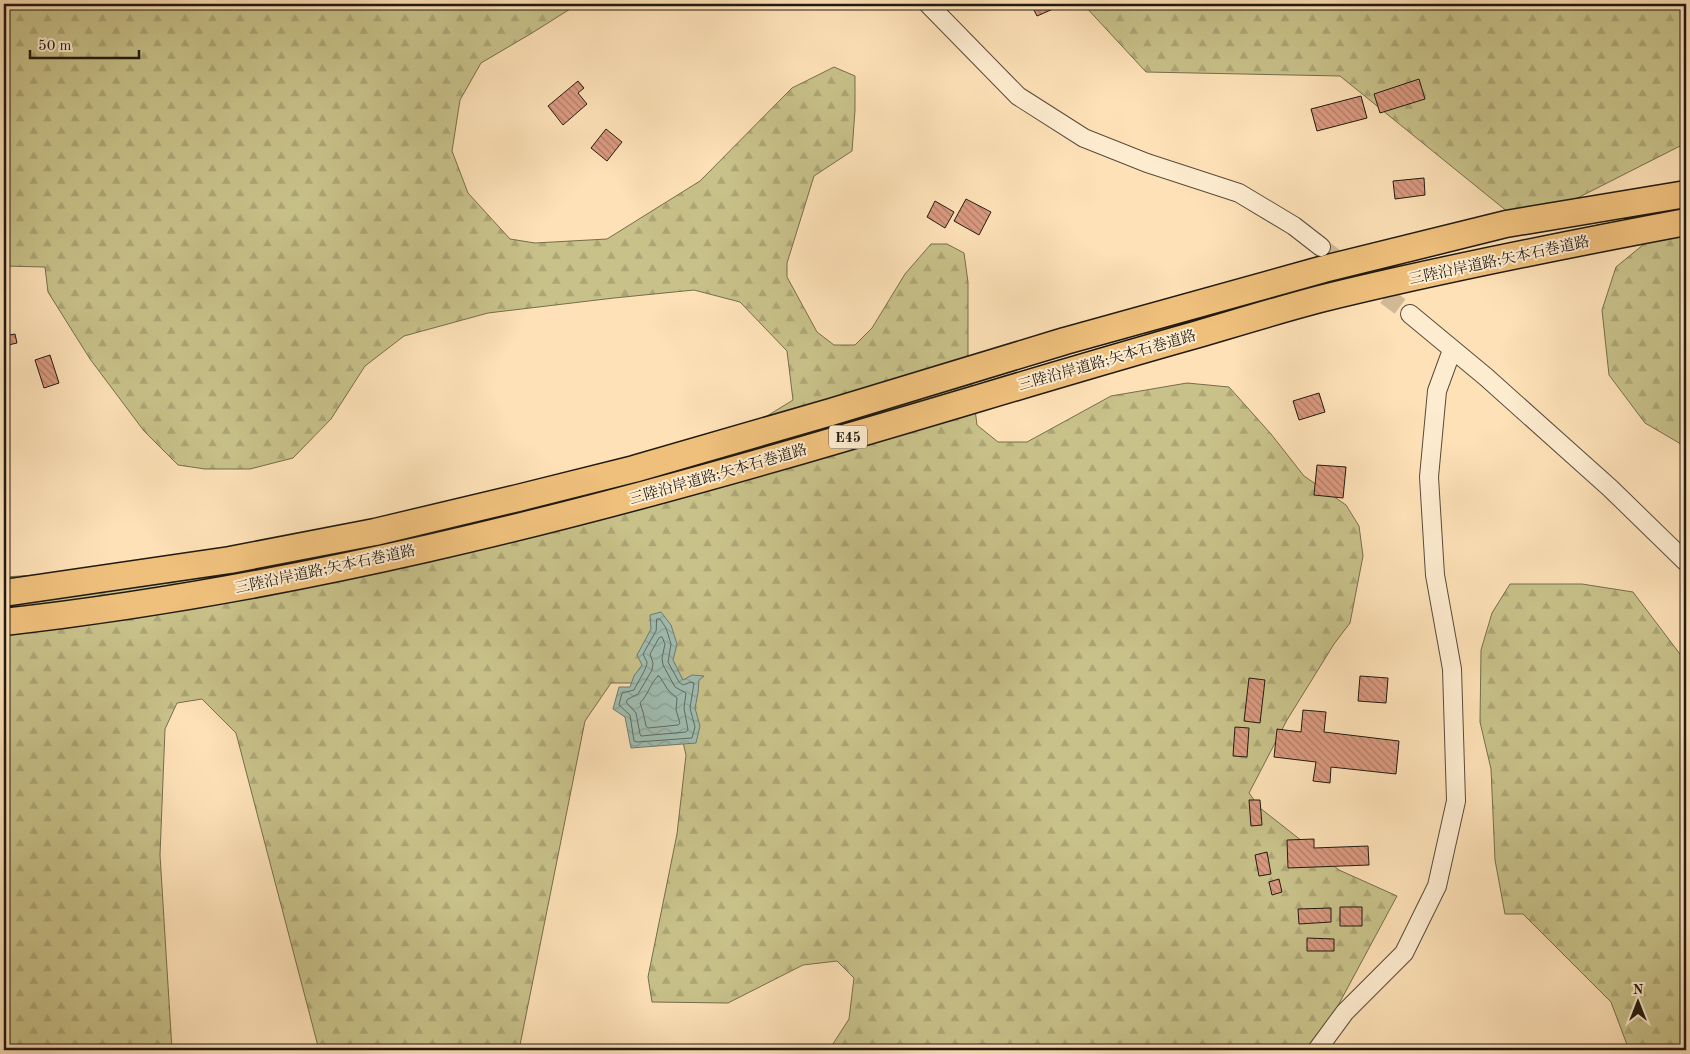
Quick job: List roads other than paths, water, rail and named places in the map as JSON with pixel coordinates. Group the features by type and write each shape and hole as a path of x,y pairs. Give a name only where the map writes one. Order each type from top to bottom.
{"highway":[{"name":"三陸沿岸道路;矢本石巻道路","path":"4,592 230,560 375,532 634,469 1065,342 1324,269 1506,224 1686,194"},
{"name":"三陸沿岸道路;矢本石巻道路","path":"4,622 63,615 236,588 381,559 525,526 833,442 1071,370 1318,300 1520,253 1686,222"}],"street":[{"path":"928,4 1018,96 1084,138 1147,163 1239,193 1294,226 1321,247"},
{"path":"1410,314 1486,377 1610,488 1686,562"},
{"path":"1317,1050 1344,1012 1404,952 1437,886 1456,801 1452,669 1435,575 1429,477 1437,391 1452,350"}],"water":[{"path":"661,612 671,625 677,644 673,660 683,680 692,675 704,676 699,680 695,708 700,726 696,743 631,748 625,717 613,709 619,687 630,687 634,676 642,665 637,655 651,629 650,615"}],"tunnel":[{"path":"1321,247 1410,314"}]}
